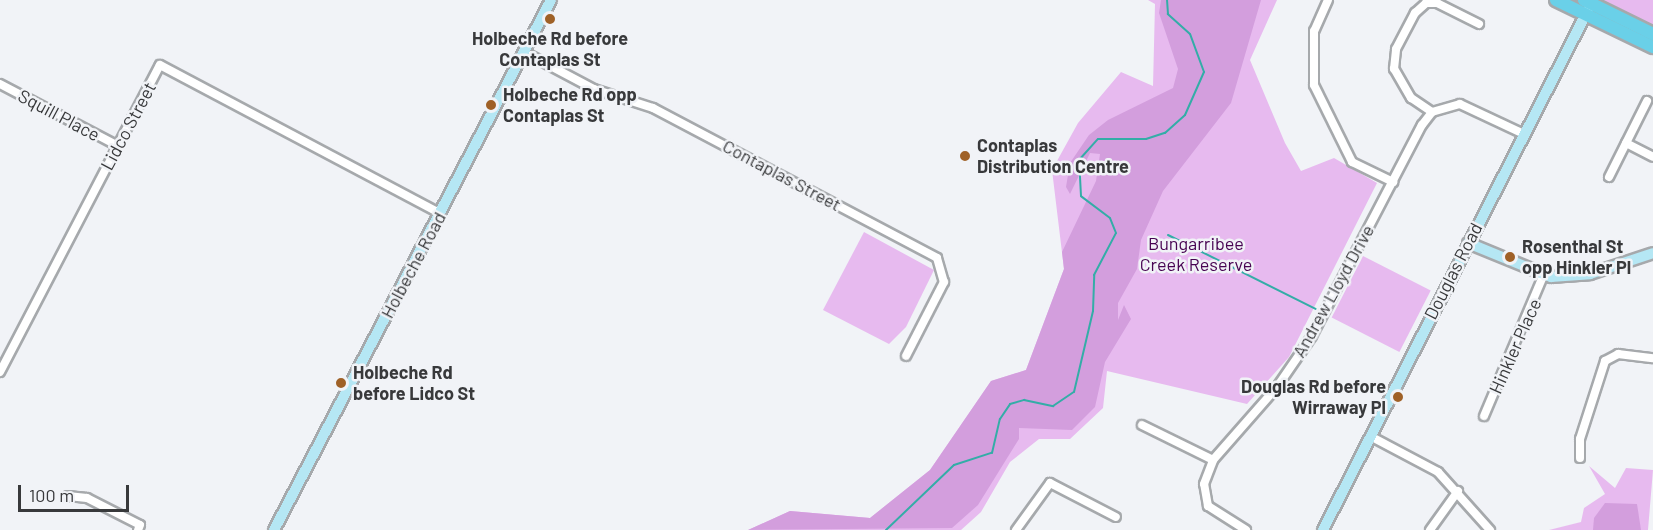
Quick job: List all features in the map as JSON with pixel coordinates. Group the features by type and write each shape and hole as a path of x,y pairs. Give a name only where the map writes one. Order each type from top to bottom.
{"main road":[{"path":"1556,0 1587,3 1653,34"},
{"path":"1587,3 1653,46"}],"street":[{"name":"Holbeche Road","path":"274,530 551,0"},
{"path":"1328,0 1314,31 1314,85 1352,162 1393,182"},
{"path":"1479,24 1432,2 1413,16 1396,49 1394,69 1411,98 1432,112 1460,104 1522,133"},
{"name":"Douglas Road","path":"1323,530 1587,3"},
{"name":"Contaplas Street","path":"524,52 599,91 653,108 937,258 944,282 906,356"},
{"name":"Lidco Street","path":"0,372 160,65 440,213"},
{"name":"Squill Place","path":"0,84 118,146"},
{"path":"1609,177 1647,101"},
{"name":"Andrew Lloyd Drive","path":"1246,530 1208,506 1204,484 1213,460 1277,387 1312,336 1432,112"},
{"path":"1626,143 1653,156"},
{"path":"1468,243 1543,276 1590,274 1653,253"},
{"name":"Hinkler Place","path":"1484,416 1543,276"},
{"path":"1580,458 1580,438 1605,361 1618,354 1653,358"},
{"path":"1142,425 1213,460"},
{"path":"1370,436 1438,472 1458,491 1490,530"},
{"path":"1016,530 1050,483 1116,517"},
{"path":"1430,530 1458,491"},
{"path":"68,496 87,498 140,525 138,530"}],"green space":[{"name":"Bungarribee Creek Reserve","path":"1148,0 1277,0 1250,60 1285,143 1301,171 1334,158 1377,183 1289,357 1247,404 1107,371 1103,408 1070,439 1039,439 1010,462 981,512 961,530 748,530 790,511 870,518 930,470 991,381 1026,370 1064,269 1052,170 1078,123 1121,72 1153,86 1155,4"},
{"path":"1601,0 1653,0 1653,29 1603,4"},
{"path":"864,232 934,270 906,327 889,344 823,310"},
{"path":"1363,256 1431,291 1399,352 1332,317"},
{"path":"1589,466 1615,488 1626,468 1653,470 1648,530 1549,530 1581,522 1584,508 1605,494"}],"shaded area":[{"path":"1161,0 1261,0 1231,103 1163,191 1141,240 1137,269 1118,303 1118,320 1124,305 1131,319 1105,362 1095,407 1072,430 1019,428 1019,439 978,505 952,528 748,530 790,511 870,518 930,470 991,381 1026,370 1064,269 1062,252 1096,181 1100,154 1090,153 1070,194 1066,187 1070,163 1089,135 1108,120 1173,88 1178,69 1159,13"},
{"path":"1605,503 1637,504 1641,530 1593,530 1594,518"}],"waterway":[{"path":"886,530 954,465 992,453 1000,419 1010,404 1024,400 1053,406 1074,392 1093,311 1094,275 1116,233 1110,218 1081,196 1079,160 1098,139 1146,139 1165,133 1185,115 1204,72 1190,34 1168,14 1167,0"},
{"path":"1168,235 1316,309"}],"place":[{"name":"Holbeche Rd before Contaplas St","path":"550,19"},
{"name":"Holbeche Rd opp Contaplas St","path":"491,105"},
{"name":"Contaplas Distribution Centre","path":"965,156"},
{"name":"Rosenthal St opp Hinkler Pl","path":"1510,257"},
{"name":"Holbeche Rd before Lidco St","path":"341,383"},
{"name":"Douglas Rd before Wirraway Pl","path":"1398,397"}]}
